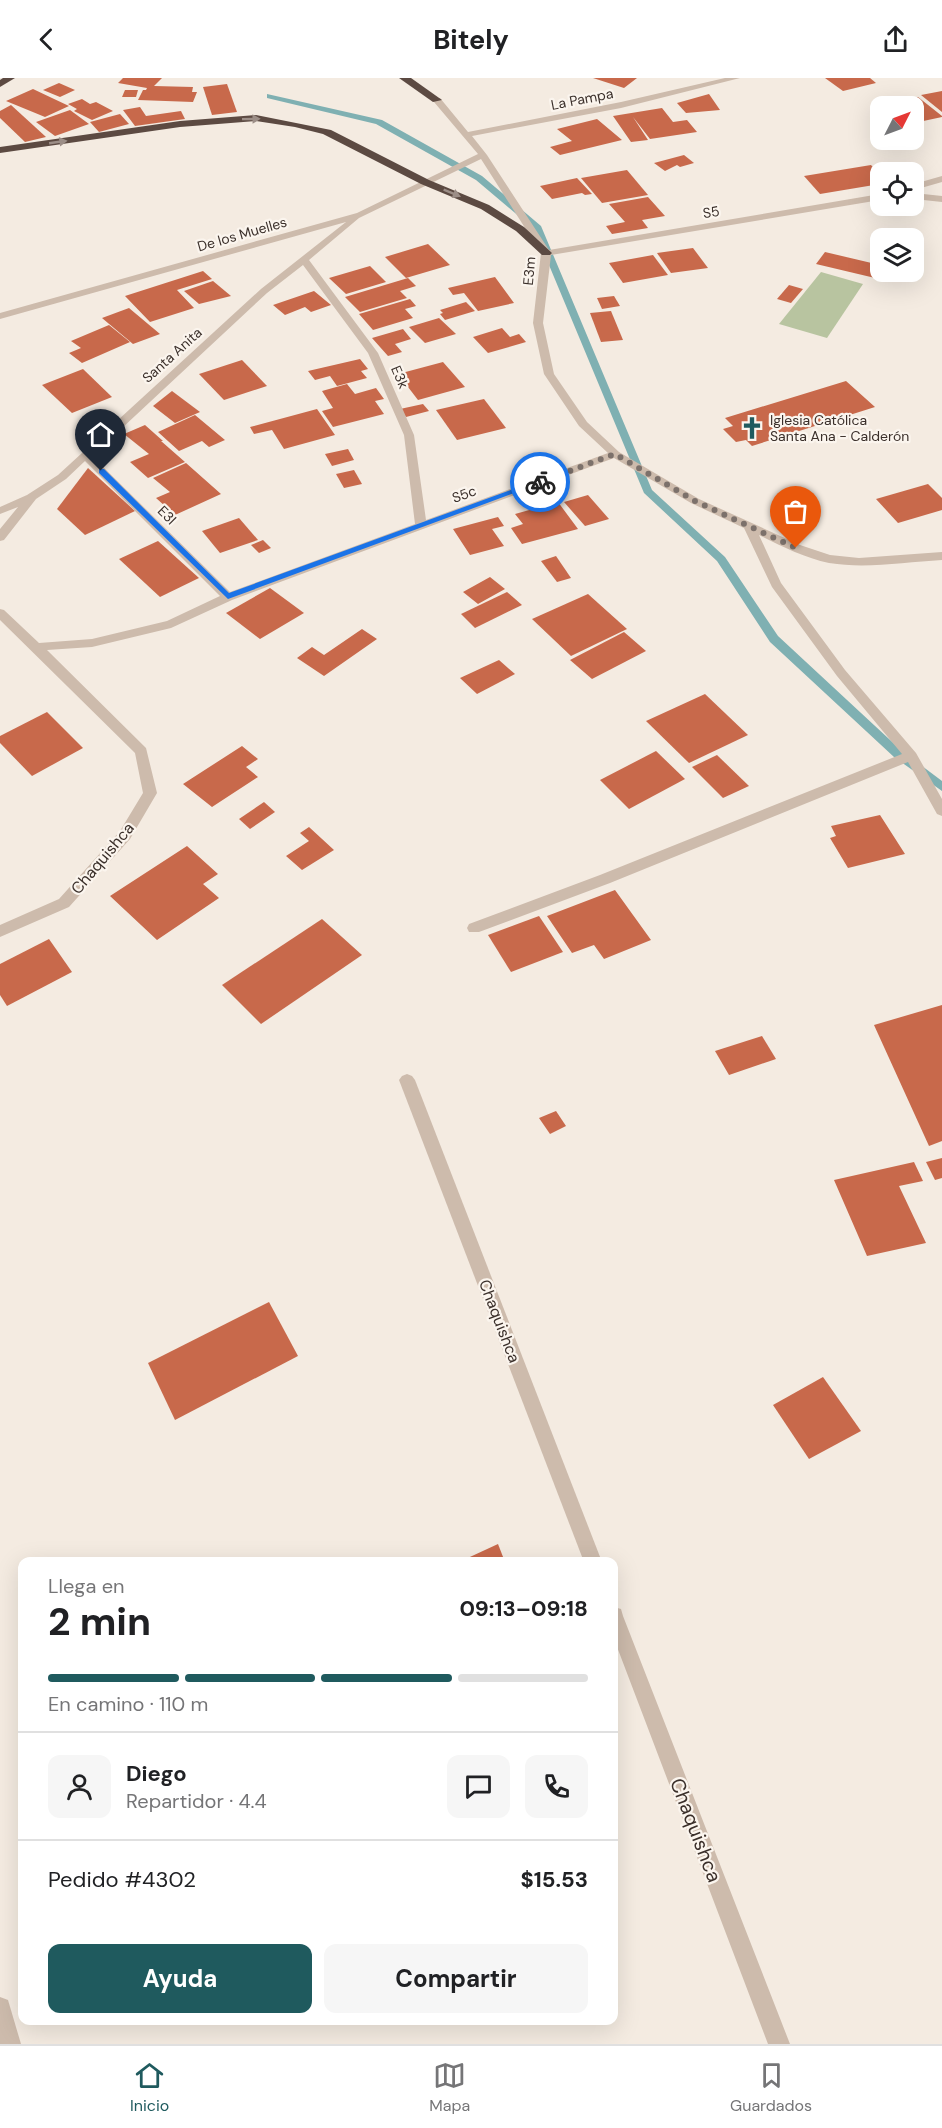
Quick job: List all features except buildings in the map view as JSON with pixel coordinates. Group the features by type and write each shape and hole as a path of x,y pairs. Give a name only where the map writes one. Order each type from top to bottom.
{"highway":[{"path":"0,84 10,78"},
{"path":"404,78 437,100"},
{"path":"430,78 437,100"},
{"path":"0,150 180,124 256,118 295,124 327,132 425,182 474,201 508,220 546,253"}],"street":[{"name":"La Pampa","path":"466,135 621,105 736,78"},
{"name":"E3m","path":"437,100 483,155 546,253 537,323 549,374 583,424 615,454"},
{"name":"De los Muelles","path":"0,316 360,215 483,155"},
{"path":"924,184 942,179"},
{"path":"924,197 942,199"},
{"name":"S5","path":"546,253 870,199"},
{"name":"Santa Anita","path":"0,511 31,497 62,477 264,291 305,261 360,215"},
{"name":"E3k","path":"305,261 373,353 409,435 421,525"},
{"path":"615,454 695,501 796,548 829,558 859,562 942,556"},
{"name":"S5c","path":"36,647 92,643 171,624 228,597 615,454"},
{"name":"E3l","path":"85,455 228,597"},
{"path":"0,537 31,497"},
{"path":"748,524 776,584 842,673 911,756 942,811"},
{"path":"0,613 36,647"},
{"name":"Chaquishca","path":"0,931 64,903 125,835 150,793 141,751 36,647"},
{"path":"474,928 605,879 911,756"},
{"name":"Chaquishca","path":"407,1080 591,1557"},
{"name":"Chaquishca","path":"618,1626 779,2044"},
{"path":"0,2008 10,2044"}],"green space":[{"path":"821,272 863,284 827,338 779,324"}],"waterway":[{"path":"270,96 379,122 479,178 538,228 648,491 721,559 774,639 898,754 942,787"}],"way so far":[{"path":"540,482 615,454 695,501 796,548"}],"place":[{"name":"Iglesia Católica Santa Ana - Calderón","path":"752,428"}],"route":[{"path":"101,471 228,597 540,482"}]}
